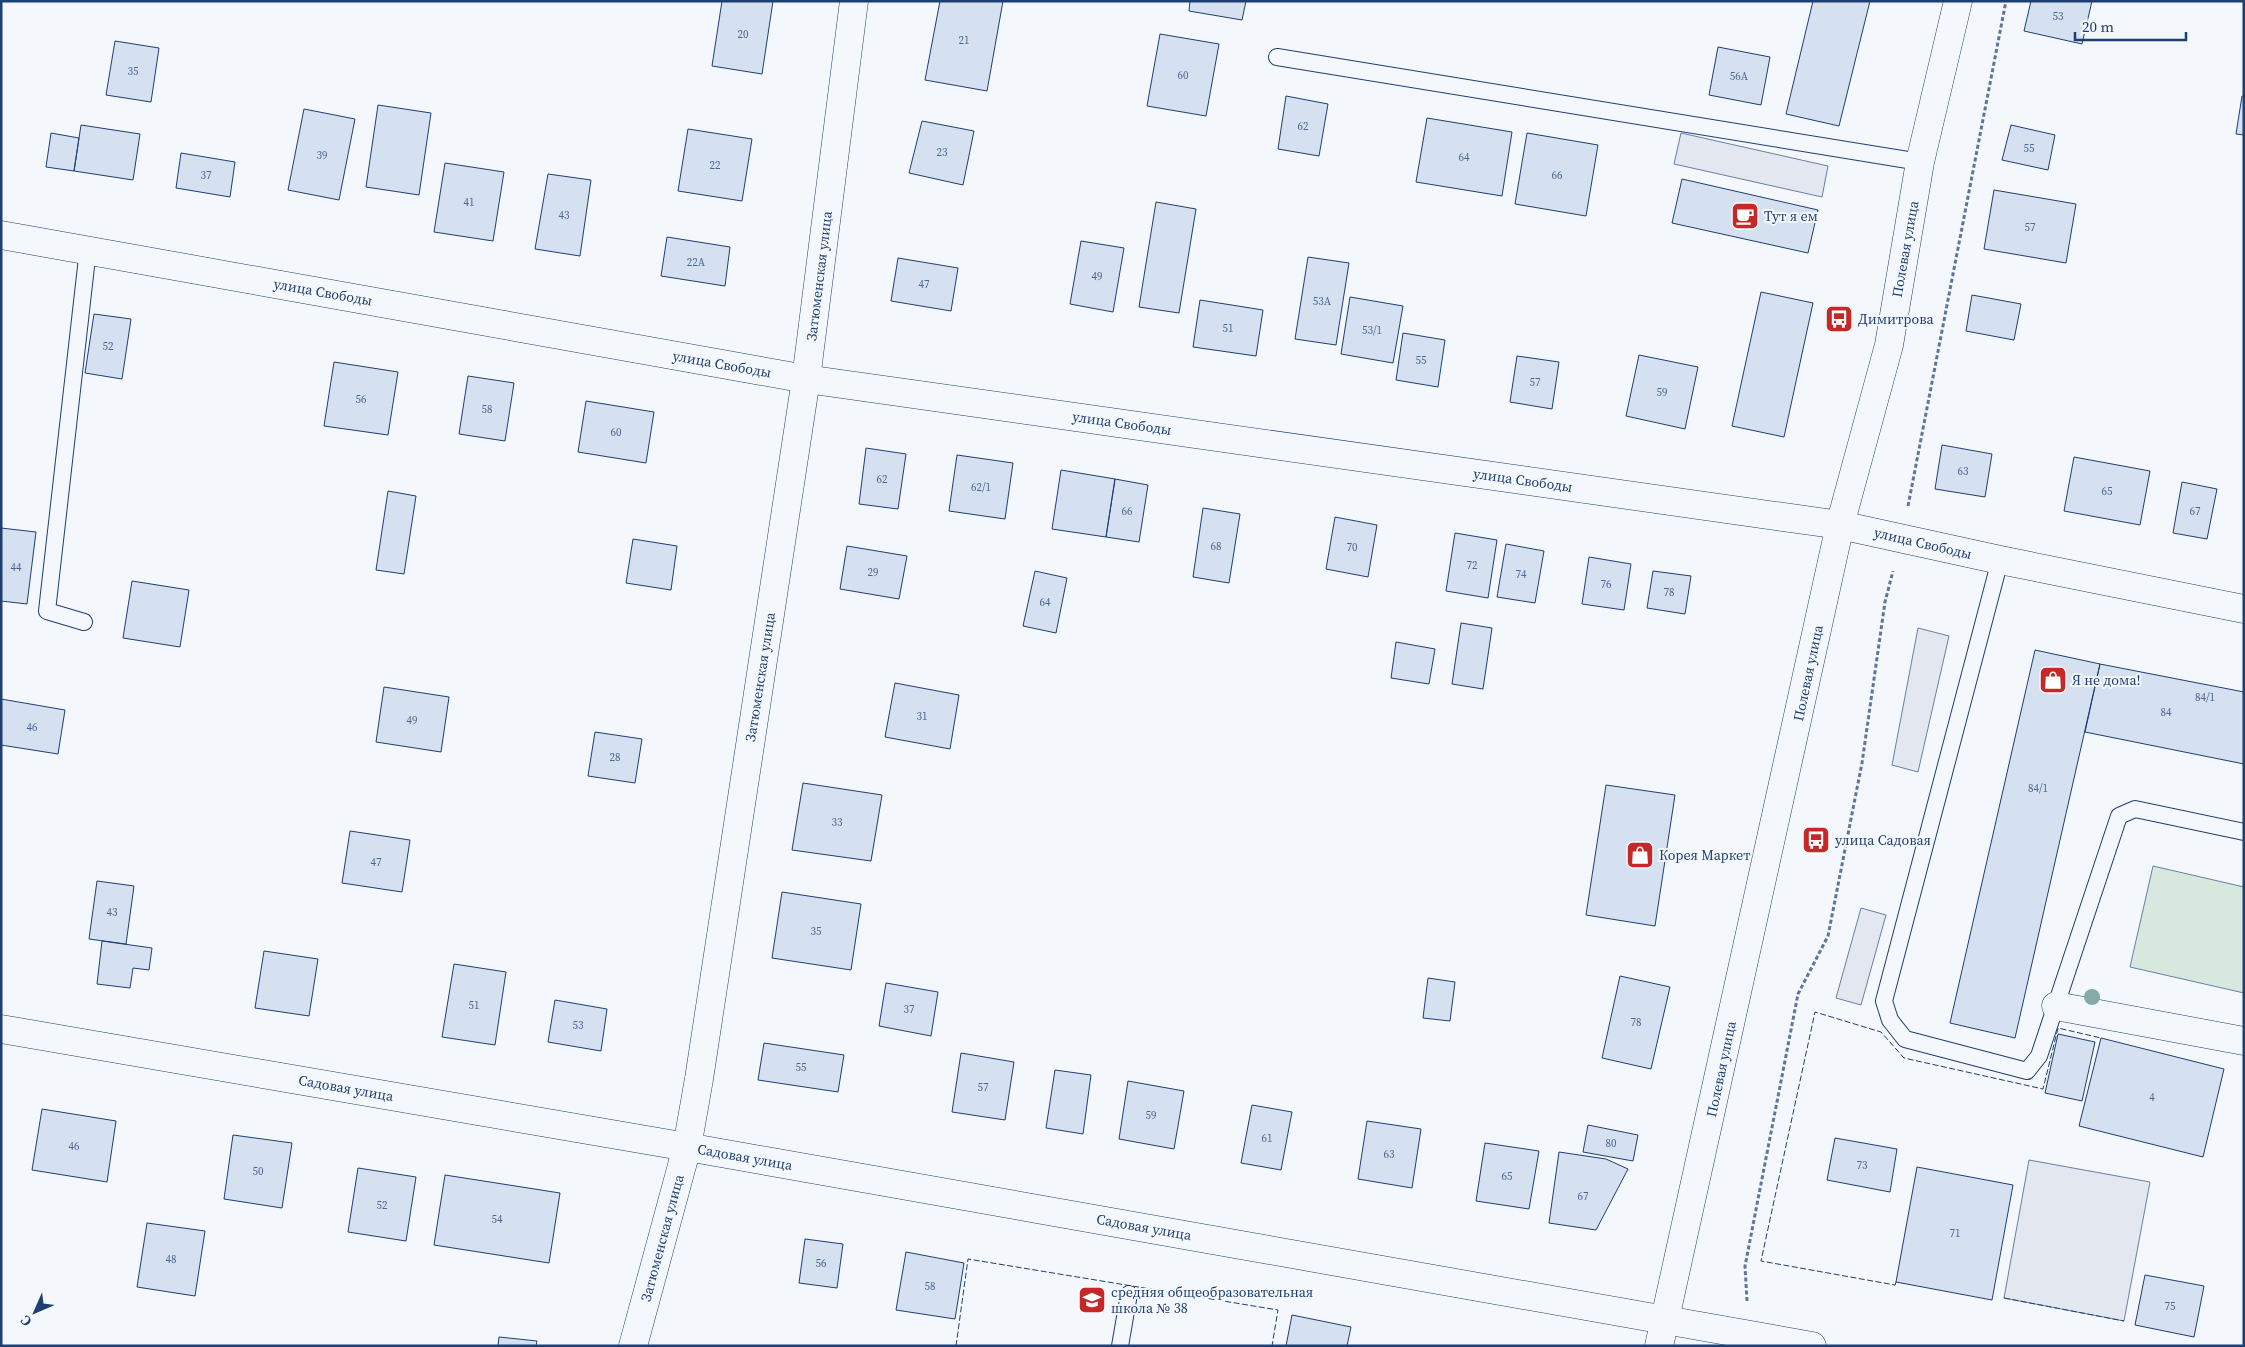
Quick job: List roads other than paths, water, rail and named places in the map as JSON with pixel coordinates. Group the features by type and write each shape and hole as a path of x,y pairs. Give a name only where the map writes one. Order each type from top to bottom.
{"street":[{"name":"Затюменская улица","path":"633,1346 687,1147 806,379 854,1"},
{"name":"Полевая улица","path":"1659,1346 1840,525 1889,345 1920,162 1958,1"},
{"name":"улица Свободы","path":"1,235 88,249 806,379 1840,525 2000,560 2244,609"},
{"path":"2056,1006 2244,1041"},
{"name":"Садовая улица","path":"1,1029 687,1147 1665,1319"},
{"path":"1665,1319 1812,1346"}],"lane":[{"path":"1277,57 1920,162"},
{"path":"84,622 47,610 88,249"},
{"path":"2000,560 1884,1001 1890,1020 1905,1039 2027,1071 2040,1056 2119,816 2135,809 2244,832"},
{"path":"1120,1346 1129,1294"}],"place":[{"name":"Тут я ем","path":"1745,216"},
{"name":"Димитрова","path":"1839,319"},
{"name":"Я не дома!","path":"2053,680"},
{"name":"улица Садовая","path":"1816,840"},
{"name":"Корея Маркет","path":"1640,855"},
{"name":"средняя общеобразовательная школа № 38","path":"1092,1300"}]}
